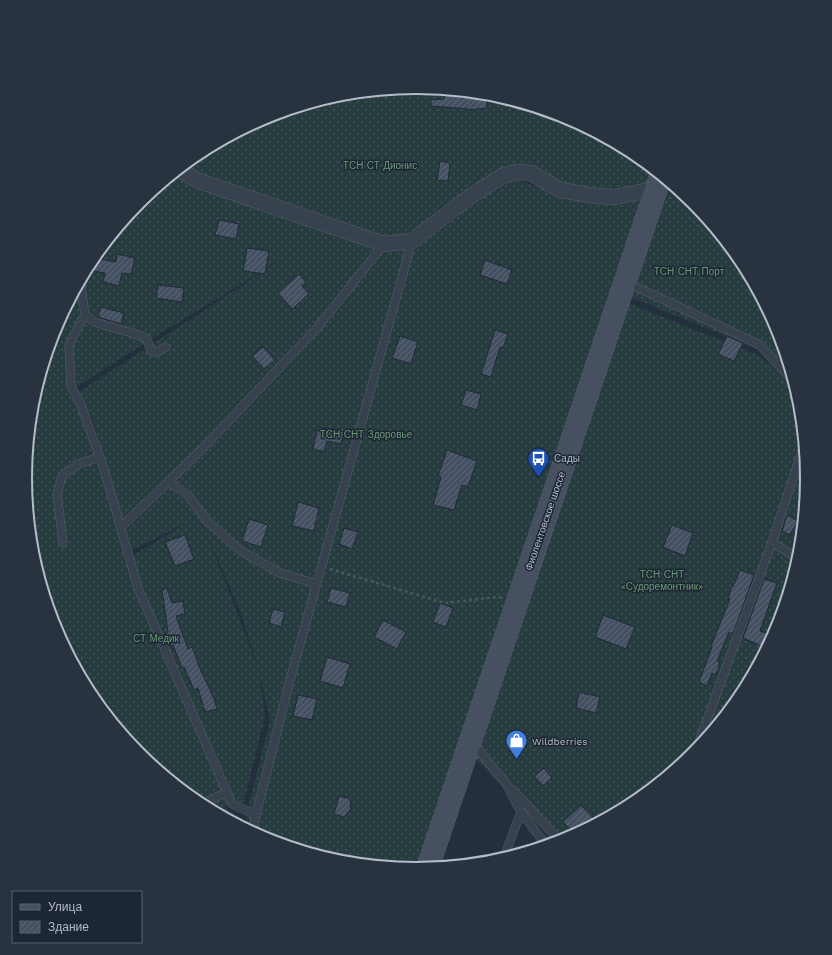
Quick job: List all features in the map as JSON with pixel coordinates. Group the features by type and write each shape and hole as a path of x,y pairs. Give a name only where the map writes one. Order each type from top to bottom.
{"main road":[{"name":"Фиолентовское шоссе","path":"430,861 658,183"}],"street":[{"path":"184,172 196,180 384,244 412,241 468,198 502,176 516,172 531,173 560,190 596,196 615,197 645,191 658,183"}],"lane":[{"path":"253,825 288,687 412,241"},
{"path":"121,527 203,448 317,328 384,244"},
{"path":"625,282 760,345 785,372"},
{"path":"81,289 85,314 69,345 71,386 80,405 104,469 138,588 232,804 256,815"},
{"path":"85,314 94,322 146,338 152,352 157,352 166,346"},
{"path":"63,543 57,494 62,476 78,464 100,457"},
{"path":"702,735 772,542 799,459"},
{"path":"168,482 187,494 207,521 241,551 280,574 317,584"},
{"path":"772,542 792,555"},
{"path":"471,742 506,783 555,835"},
{"path":"506,783 521,812 542,840"},
{"path":"209,801 227,792"},
{"path":"507,850 521,812"}],"path":[{"path":"322,567 445,602 497,597 518,600"}],"green space":[{"name":"ТСН СНТ Здоровье","path":"391,94 441,94 491,101 515,107 539,114 586,133 629,158 653,175 648,187 602,196 507,166 408,236 384,239 340,238 395,250 418,243 484,194 515,179 556,193 595,202 649,193 554,456 422,862 391,861 366,858 317,848 293,841 246,822 246,816 270,720 259,671 265,717 244,802 223,807 244,821 203,797 182,782 144,749 127,731 111,711 83,669 61,624 52,601 39,552 35,528 32,478 35,427 39,403 52,354 61,331 83,285 111,244 127,224 144,206 182,173 203,158 246,133 293,114 341,101 366,97","holes":["301,247 79,392 93,420 132,550 192,520 132,556 75,388","205,530 241,613 259,671"]},
{"name":"ТСН СНТ Порт","path":"668,188 705,224 735,264 749,286 760,308 771,331 782,359 633,298 641,268"},
{"name":"ТСН СНТ «Судоремонтник»","path":"628,303 757,355 786,375 797,427 800,478 797,528 793,552 780,601 771,624 749,670 721,711 705,731 669,766 629,797 586,822 549,837 472,755"}],"building":[{"path":"445,94 461,96 461,98 467,97 486,100 487,108 468,110 431,106 431,100 444,99"},
{"path":"440,161 450,163 448,181 437,180"},
{"path":"219,220 239,224 236,239 215,235"},
{"path":"247,248 269,251 265,274 243,271"},
{"path":"117,254 135,258 131,274 122,273 119,286 103,282 105,273 92,271 100,259 116,262"},
{"path":"485,260 512,270 507,284 480,275"},
{"path":"299,274 306,282 302,286 309,294 292,309 278,293"},
{"path":"158,285 184,288 182,302 156,298"},
{"path":"101,307 124,313 121,324 98,317"},
{"path":"495,330 508,334 503,348 500,347 491,377 481,374"},
{"path":"400,336 418,342 411,364 392,358"},
{"path":"727,336 743,343 734,361 718,354"},
{"path":"263,347 275,360 264,369 252,356"},
{"path":"466,390 481,394 477,410 461,405"},
{"path":"318,427 344,432 341,444 327,441 324,452 313,449"},
{"path":"447,450 477,461 468,487 462,485 454,510 433,505 441,477 438,476"},
{"path":"298,502 319,508 314,531 292,526"},
{"path":"787,515 798,521 790,535 782,531"},
{"path":"249,519 268,525 261,547 242,541"},
{"path":"672,525 693,533 685,556 663,547"},
{"path":"344,528 358,532 352,549 339,544"},
{"path":"185,535 194,559 175,566 165,542"},
{"path":"740,570 754,575 733,634 729,632 717,661 720,662 716,675 712,673 707,686 699,682 712,647 711,646 730,599 728,599 732,586 733,587"},
{"path":"764,579 777,583 760,631 767,633 761,646 743,638"},
{"path":"167,588 172,603 183,601 185,614 176,616 188,649 192,647 217,709 205,712 198,688 194,690 184,667 182,668 173,645 171,646 166,633 168,632 162,590"},
{"path":"331,588 350,593 346,607 327,602"},
{"path":"440,603 453,608 446,627 433,622"},
{"path":"273,609 285,612 281,627 269,623"},
{"path":"603,615 635,627 626,649 595,637"},
{"path":"383,620 406,632 397,649 374,637"},
{"path":"327,657 350,664 343,688 320,681"},
{"path":"579,692 600,697 596,713 576,708"},
{"path":"298,695 317,699 312,720 293,716"},
{"path":"544,768 552,778 543,786 534,776"},
{"path":"339,796 350,799 351,809 344,817 334,814"},
{"path":"581,805 593,818 570,829 563,822"}],"place":[{"name":"Сады","path":"538,478"},
{"name":"Wildberries","path":"516,760"}],"park label":[{"name":"ТСН СТ Дионис","path":"380,165"},
{"name":"СТ Медик","path":"156,638"}]}
